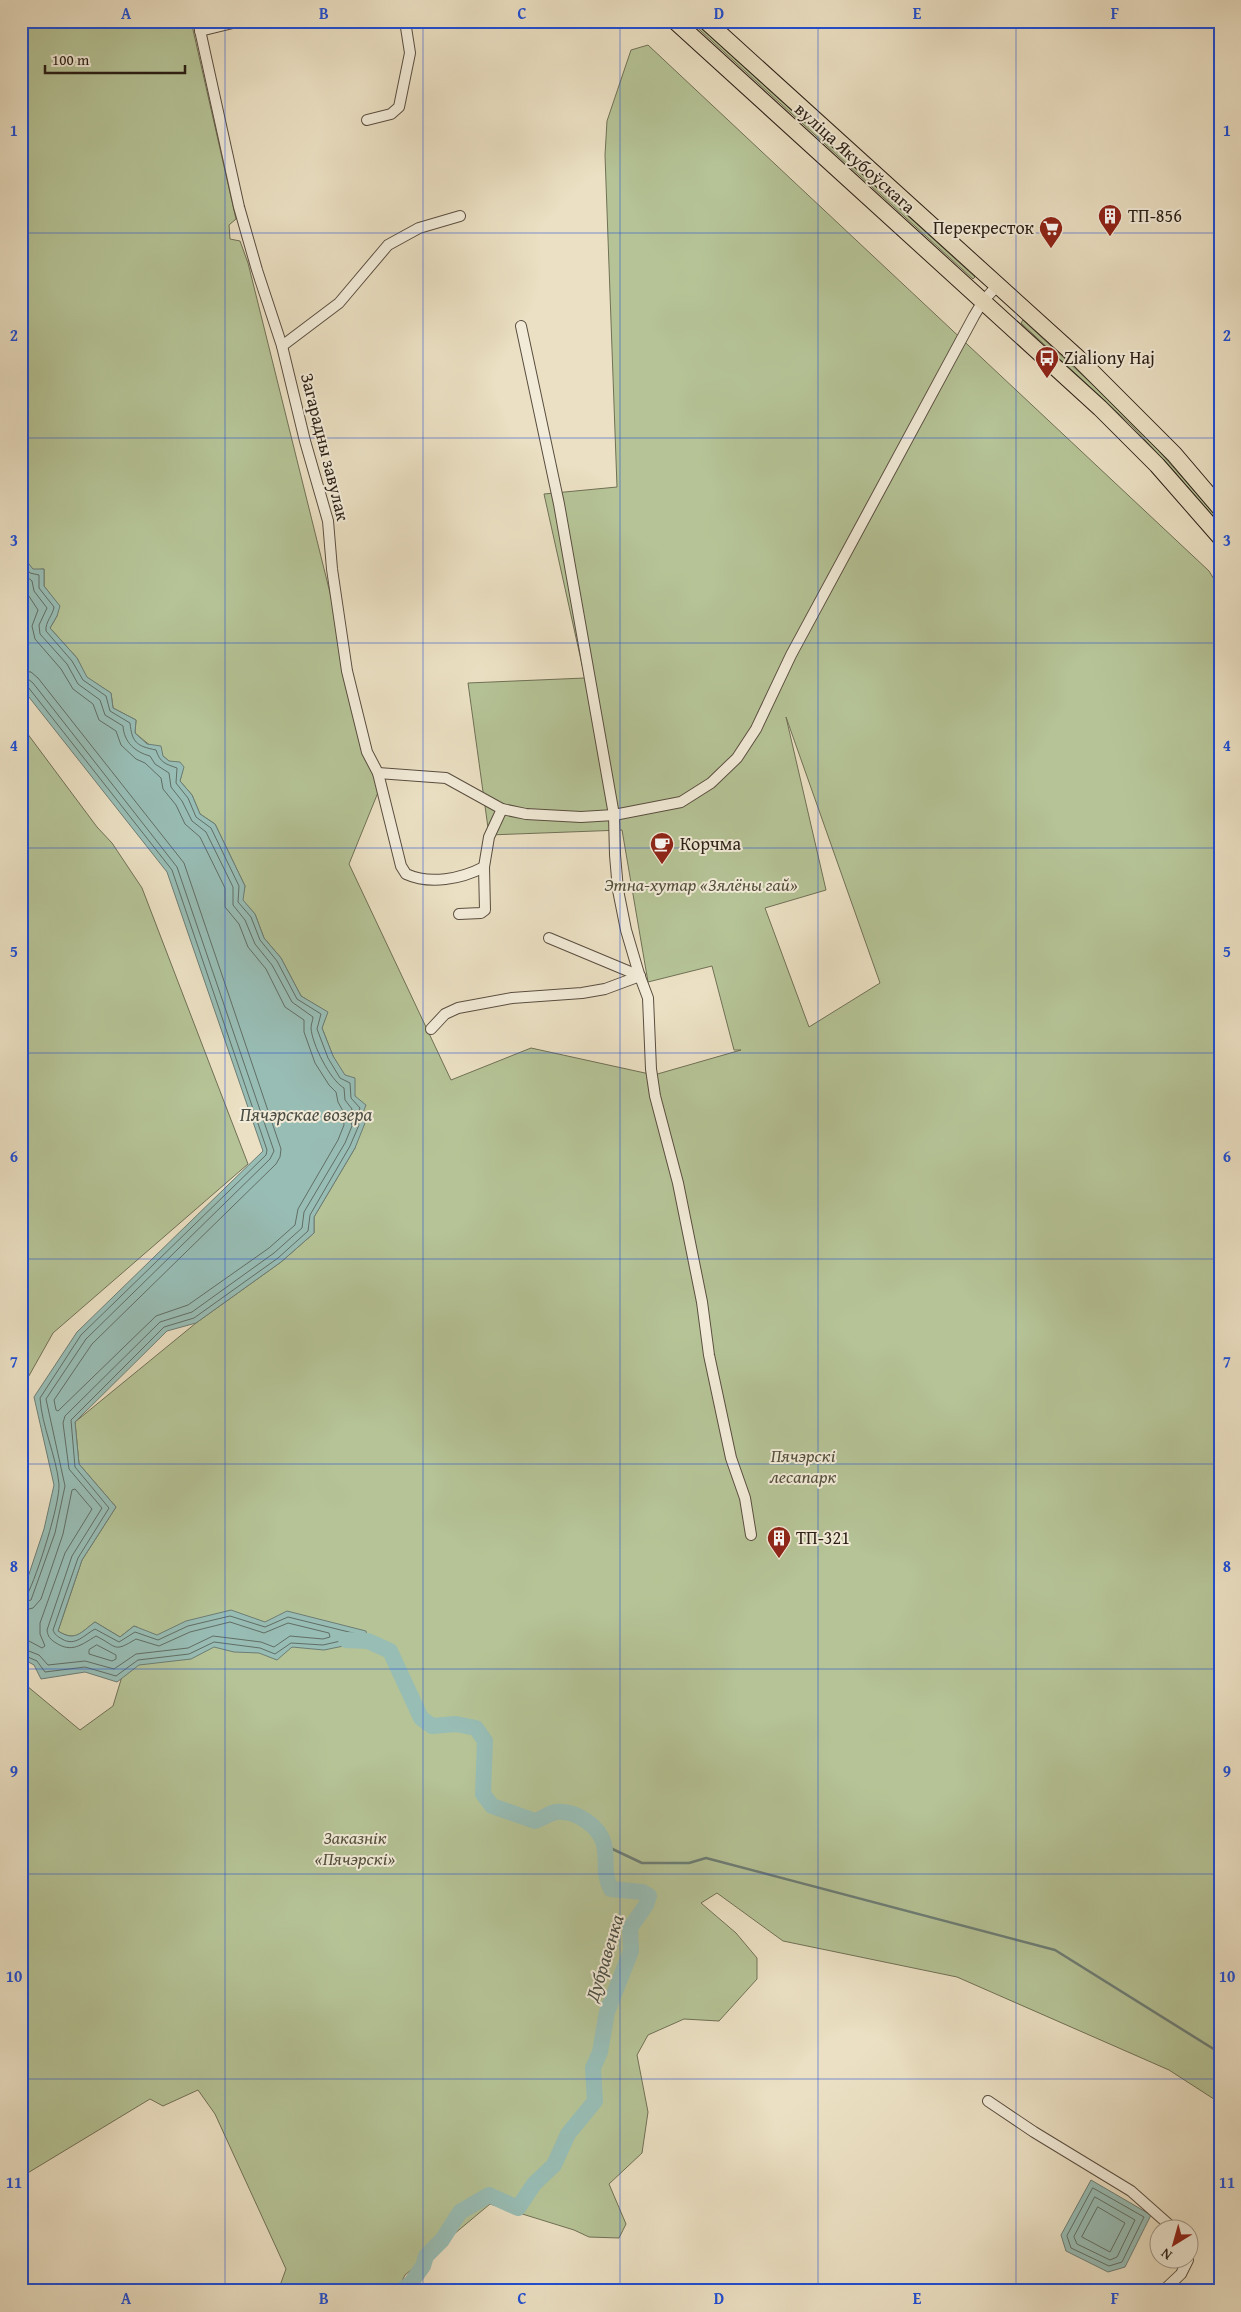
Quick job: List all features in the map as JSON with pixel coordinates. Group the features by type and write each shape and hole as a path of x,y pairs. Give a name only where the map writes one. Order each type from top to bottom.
{"main road":[{"name":"вуліца Якубоўскага","path":"676,21 1112,420 1157,465 1220,537"},
{"name":"вуліца Якубоўскага","path":"706,21 1078,358 1174,454 1220,508"}],"street":[{"path":"199,26 241,21"},
{"path":"367,120 390,114 399,107 410,53 405,21"},
{"name":"Загарадны завулак","path":"199,26 239,207 282,346 305,442 328,521 332,569 347,671 367,752 378,773 402,866 406,874 428,880 471,874 484,867"},
{"path":"282,346 339,303 388,244 419,228 460,216"},
{"path":"378,773 446,778 502,809 526,814 581,817 614,815 680,802 711,783 737,758 756,729 791,655 983,301 997,286"},
{"path":"521,326 559,504 614,815 618,890 626,930 648,998 651,1069 655,1096 678,1183 702,1302 709,1355 731,1458 745,1498 751,1535"},
{"path":"459,914 480,913 485,910 484,867 489,837 502,809"},
{"path":"549,938 640,976"},
{"path":"431,1029 445,1014 458,1008 512,998 582,993 605,989 640,976"},
{"path":"988,2101 1034,2132 1131,2191 1164,2220"},
{"path":"1163,2291 1183,2270"}],"green space":[{"name":"Пячэрскі лесапарк","path":"21,21 191,21 236,219 229,225 230,239 240,241 248,263 379,790 349,864 451,1080 531,1048 654,1075 741,1050 734,1050 712,966 648,982 622,830 489,835 468,683 585,678 544,494 617,487 605,155 607,121 631,50 648,45 1209,571 1220,589 1220,2103 1169,2070 957,1977 783,1941 717,1893 701,1903 736,1933 757,1958 757,1979 719,2021 684,2019 648,2035 637,2055 648,2112 642,2153 609,2184 626,2224 619,2238 589,2237 574,2230 490,2204 405,2275 397,2291 278,2291 286,2269 215,2114 198,2090 163,2106 150,2099 21,2177 21,1681 80,1730 113,1706 137,1627 134,1626 120,1637 95,1622 74,1636 58,1631 82,1560 116,1507 79,1464 75,1422 196,1323 281,1262 314,1233 314,1217 355,1148 361,1118 355,1096 333,1056 322,1028 327,1012 301,996 281,958 264,938 255,914 242,900 245,886 215,824 200,814 192,795 180,781 183,768 169,761 135,733 136,720 113,708 111,693 86,677 77,658 50,628 57,616 59,606 44,586 44,569 33,570 21,554 26,542 21,531","holes":["786,717 880,983 809,1027 765,908 826,890"]},
{"path":"690,21 694,21 975,277 973,279"},
{"path":"1023,320 1135,424 1220,520 1220,525 1132,426 1021,323"},
{"path":"21,725 97,827 112,843 142,888 248,1164 53,1333 21,1390"}],"water":[{"path":"21,531 26,542 21,554"},
{"name":"Пячэрскае возера","path":"21,554 33,569 44,569 44,586 60,606 50,628 77,658 87,677 111,693 113,708 136,720 135,733 147,744 161,746 163,756 169,761 180,762 184,767 180,781 192,795 200,814 215,824 245,886 243,900 255,914 264,938 281,958 301,996 328,1012 322,1028 333,1056 345,1075 355,1078 355,1096 366,1105 361,1118 365,1123 355,1148 314,1217 314,1233 281,1262 196,1323 167,1331 75,1422 79,1464 116,1507 82,1560 58,1631 73,1636 81,1633 95,1622 120,1637 134,1626 157,1635 186,1621 231,1610 265,1622 287,1611 366,1631 368,1641 324,1650 292,1647 277,1660 259,1653 234,1652 214,1647 191,1659 139,1665 117,1682 85,1672 41,1679 34,1665 21,1658 21,1598 44,1529 54,1485 34,1397 77,1332 263,1151 167,872 21,687"},
{"path":"1091,2180 1151,2215 1125,2267 1108,2272 1066,2251 1061,2235"}],"waterway":[{"name":"Дубравенка","path":"346,1640 368,1641 390,1651 421,1718 432,1726 456,1724 476,1728 485,1741 483,1794 492,1806 535,1821 556,1812 564,1812 586,1820 597,1831 604,1844 606,1872 611,1889 642,1892 649,1896 646,1905 630,1928 631,1951 607,2012 600,2052 593,2068 595,2101 568,2134 554,2165 534,2184 518,2208 489,2195 460,2212 442,2240 426,2256 423,2266 411,2283 401,2291"},
{"path":"604,1845 642,1863 689,1863 706,1858 1055,1950 1220,2053"}],"place":[{"name":"ТП-856","path":"1110,237"},
{"name":"Перекресток","path":"1051,249"},
{"name":"Zialiony Haj","path":"1047,379"},
{"name":"Корчма","path":"662,865"},
{"name":"ТП-321","path":"779,1559"}],"park label":[{"name":"Этна-хутар «Зялёны гай»","path":"701,885"},
{"name":"Заказнік «Пячэрскі»","path":"355,1848"}]}
